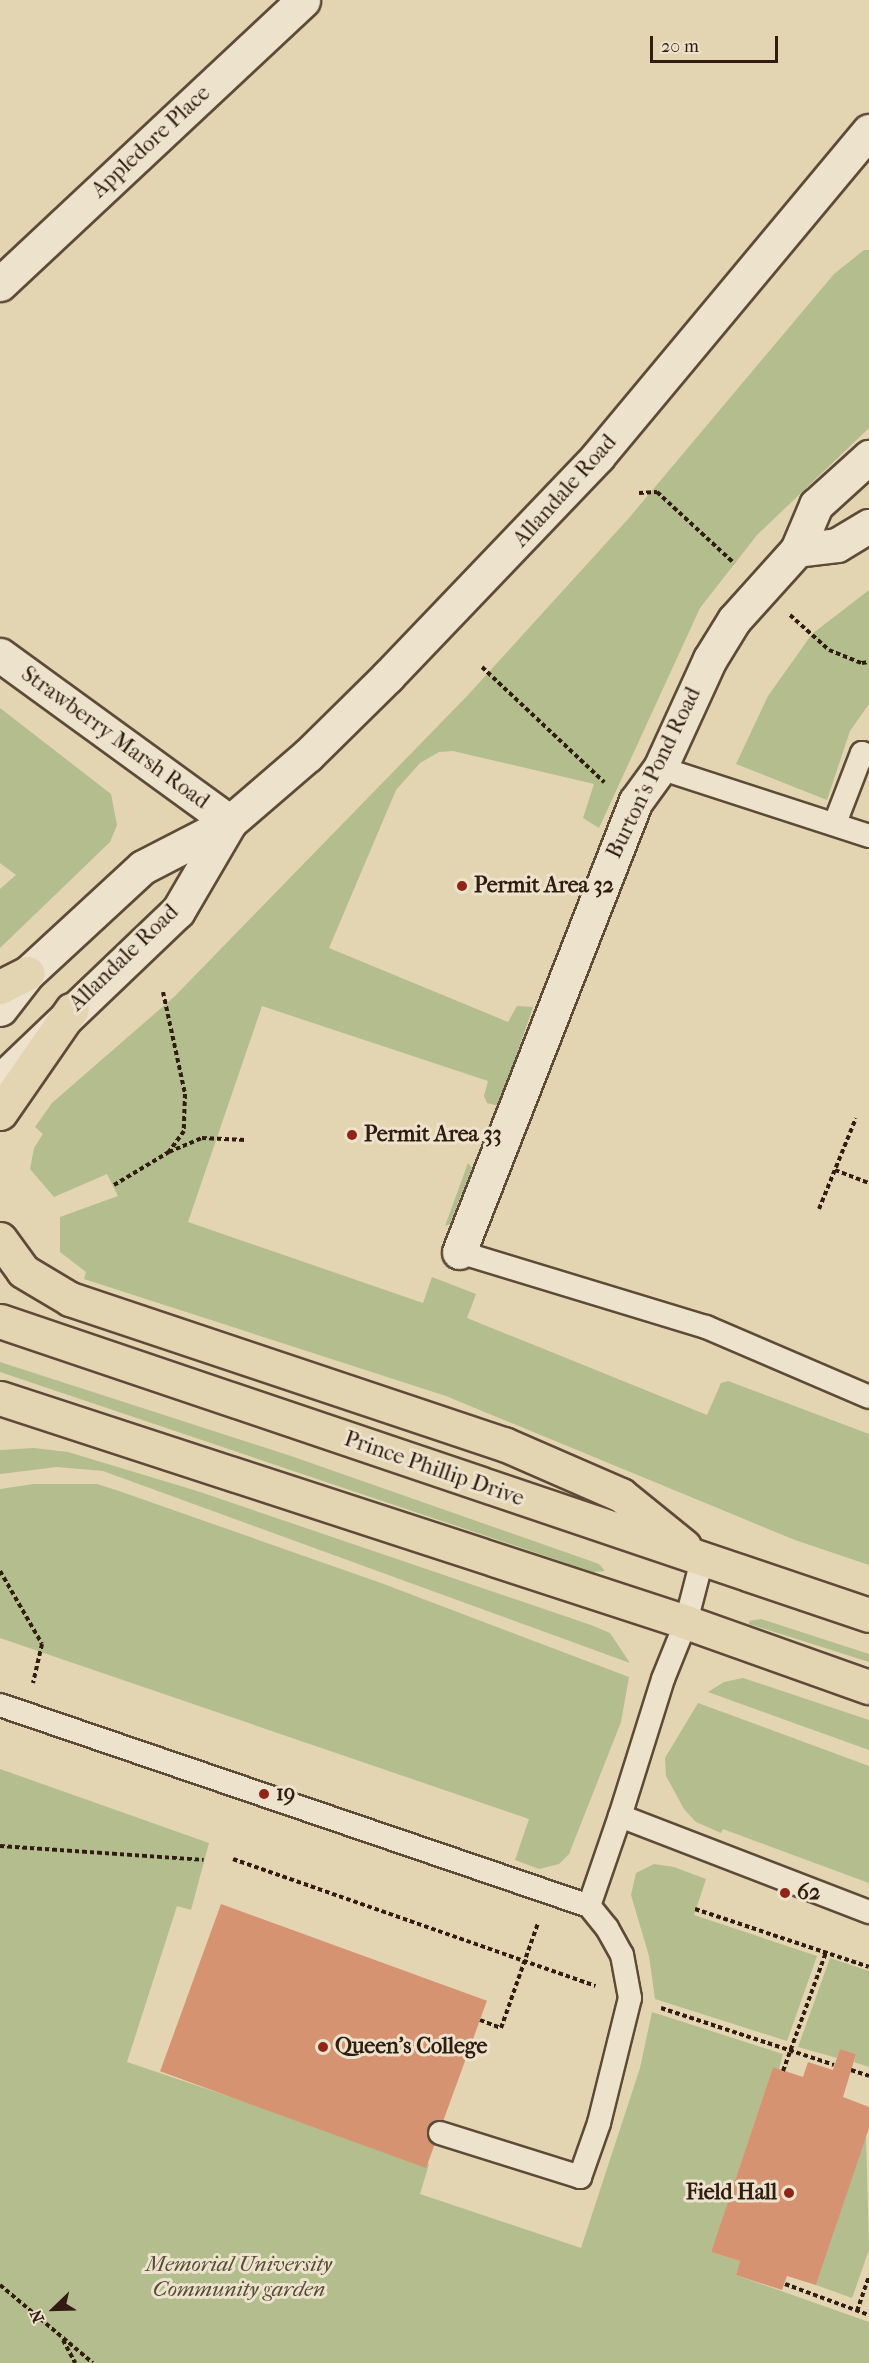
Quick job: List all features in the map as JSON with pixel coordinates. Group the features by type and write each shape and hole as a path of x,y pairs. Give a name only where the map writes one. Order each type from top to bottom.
{"main road":[{"path":"0,1113 72,1009"},
{"path":"0,1239 23,1271 70,1299 504,1444 621,1495 702,1560"},
{"name":"Prince Phillip Drive","path":"0,1321 869,1615"},
{"path":"0,1398 686,1622 869,1687"},
{"path":"0,1420 61,1419"}],"street":[{"name":"Appledore Place","path":"0,284 303,0"},
{"name":"Allandale Road","path":"0,1009 14,980 144,867 230,822 308,756 526,536 598,456 866,141"},
{"name":"Burton's Pond Road","path":"459,1252 609,863 636,801 660,768 710,659 734,620 797,550 816,505 869,457"},
{"path":"797,550 837,545 869,526"},
{"name":"Strawberry Marsh Road","path":"0,655 230,822"},
{"name":"Allandale Road","path":"0,1081 72,1009 178,911 230,822"}],"lane":[{"path":"835,823 861,753 869,756"},
{"path":"660,768 835,823 869,836"},
{"path":"459,1252 706,1327 869,1397"},
{"path":"589,1906 663,1679 686,1622 702,1560"},
{"path":"0,1705 589,1906 608,1928 622,1955 630,1998 599,2123 580,2176 440,2133"},
{"path":"620,1816 869,1912"}],"path":[{"path":"639,493 657,492 829,651 862,663 869,662"},
{"path":"482,667 608,784"},
{"path":"163,992 185,1094 184,1131 169,1152"},
{"path":"819,1209 855,1118"},
{"path":"114,1185 169,1152 202,1138 246,1140"},
{"path":"835,1170 869,1183"},
{"path":"0,1571 42,1644 43,1653 23,1713"},
{"path":"0,1846 204,1860"},
{"path":"233,1859 605,1989"},
{"path":"480,2020 501,2028 548,1893"},
{"path":"695,1909 869,1967"},
{"path":"783,2071 826,1952"},
{"path":"653,2006 834,2065"},
{"path":"851,2070 869,2076"},
{"path":"857,2311 869,2277"},
{"path":"785,2284 869,2315"},
{"path":"0,2286 93,2363"},
{"path":"61,2337 75,2363"}],"green space":[{"path":"864,250 869,250 869,428 757,535 700,608 599,828 583,818 594,784 453,751 439,752 420,763 396,790 329,948 508,1022 517,1006 533,1007 499,1106 487,1103 484,1096 488,1081 262,1006 188,1222 423,1303 432,1277 476,1294 467,1318 707,1415 721,1383 728,1381 869,1434 869,1565 795,1540 446,1396 84,1279 86,1272 60,1252 60,1217 118,1196 107,1174 54,1197 30,1169 34,1148 43,1134 35,1127 52,1103 175,996 468,695 629,518 834,274"},
{"path":"869,590 869,704 850,731 827,800 736,764 768,696 812,634"},
{"path":"0,708 111,794 117,825 110,842 0,948 0,889 16,875 0,863"},
{"path":"468,1163 472,1168 450,1224 445,1226"},
{"path":"0,1362 291,1456 599,1564 605,1571 593,1572 0,1372"},
{"path":"34,1448 68,1452 197,1491 591,1625 610,1633 630,1663 103,1471 57,1467 0,1474 0,1450"},
{"path":"34,1484 97,1484 119,1491 381,1583 629,1677 621,1722 569,1854 559,1864 539,1869 515,1860 529,1819 0,1638 0,1489"},
{"path":"761,1619 869,1654 869,1662 749,1624 749,1621"},
{"path":"743,1678 869,1720 869,1750 708,1692 724,1682"},
{"path":"698,1703 869,1766 869,1883 723,1829 721,1833 696,1822 684,1809 666,1776 665,1758"},
{"name":"Memorial University Community garden","path":"0,1769 209,1843 191,1910 177,1906 127,2062 429,2164 420,2194 581,2248 640,2068 652,2012 783,2054 779,2069 773,2067 711,2252 740,2261 736,2275 869,2322 869,2363 0,2363"},
{"path":"654,1864 674,1867 706,1879 694,1915 817,1956 787,2041 655,1999 649,1956 631,1895 636,1873"},
{"path":"830,1958 869,1971 869,2067 854,2062 856,2054 840,2049 837,2058 798,2047"},
{"path":"866,2135 869,2250 852,2298 816,2285"}],"building":[{"name":"Queen's College","path":"221,1904 487,2001 426,2168 160,2071"},
{"name":"Field Hall","path":"840,2049 856,2054 843,2097 869,2107 869,2128 816,2285 787,2276 782,2290 736,2275 740,2261 711,2252 773,2067 803,2077 808,2062 833,2070"}],"place":[{"name":"Permit Area 32","path":"462,886"},
{"name":"Permit Area 33","path":"352,1135"},
{"name":"19","path":"264,1794"},
{"name":"62","path":"785,1893"},
{"name":"Queen's College","path":"323,2047"},
{"name":"Field Hall","path":"789,2193"}]}
